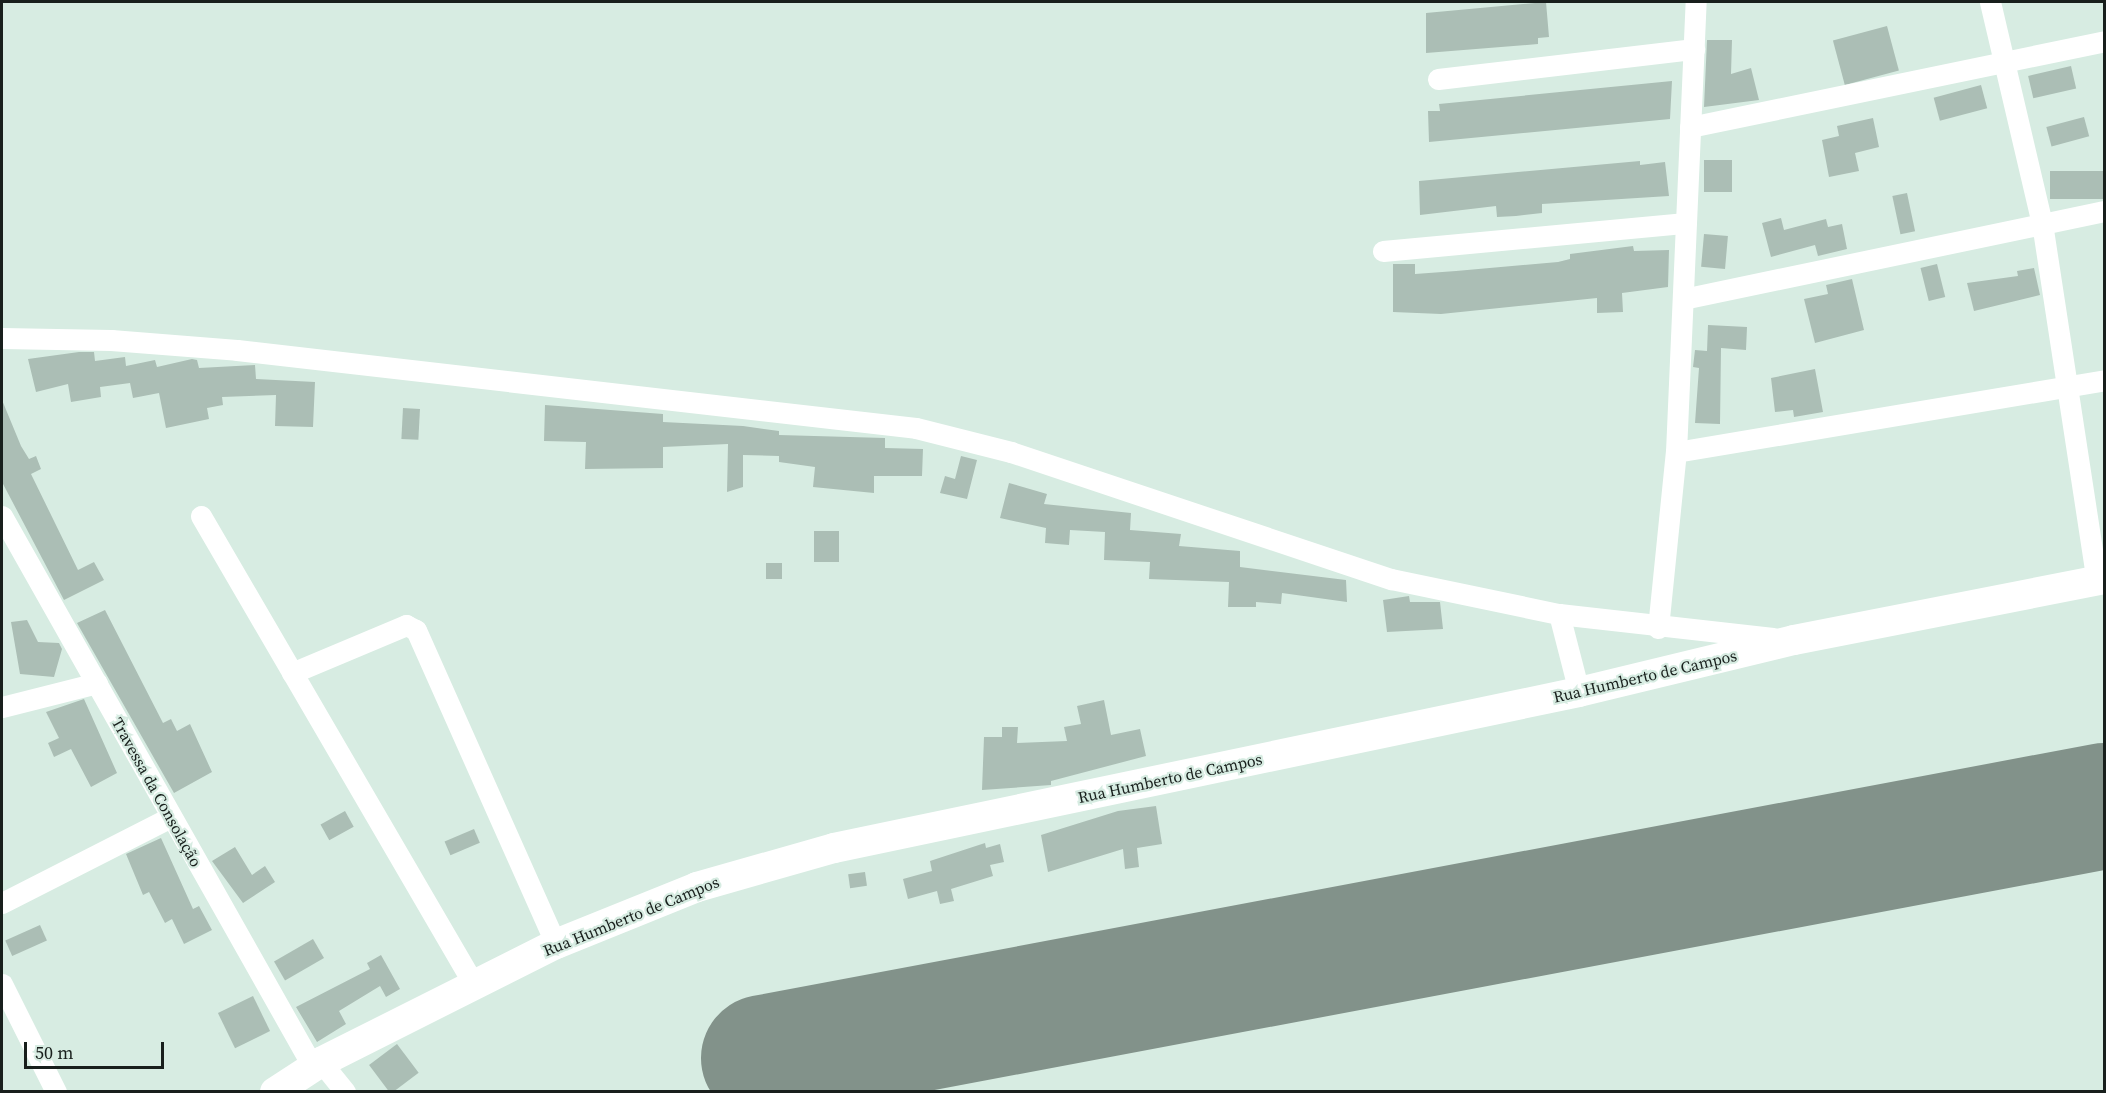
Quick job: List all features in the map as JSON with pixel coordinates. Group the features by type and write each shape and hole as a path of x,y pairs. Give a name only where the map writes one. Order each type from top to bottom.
{"street":[{"path":"1658,628 1676,452 1696,2"},
{"path":"1990,2 2002,62 2042,223 2071,387 2101,580"},
{"path":"1690,127 2104,41"},
{"path":"1438,79 1694,49"},
{"path":"1683,299 2104,211"},
{"path":"1383,251 1686,224"},
{"path":"2,338 111,340 237,350 916,428 1011,452 1391,579 1559,614 1658,628 1794,640"},
{"path":"1676,452 2104,380"},
{"name":"Travessa da Consolação","path":"2,516 97,683 170,818 317,1065 345,1092"},
{"path":"201,516 473,983"},
{"name":"Rua Humberto de Campos","path":"275,1092 317,1065 473,983 556,945 697,887 834,848 1580,692 1794,640 2101,580"},
{"path":"1559,614 1580,692"},
{"path":"292,673 406,625 416,630 556,945"},
{"path":"2,707 97,683"},
{"path":"2,903 170,818"},
{"path":"2,984 56,1092"}],"building":[{"path":"1546,2 1549,37 1538,38 1538,44 1426,53 1426,13"},
{"path":"1887,26 1899,70 1845,85 1833,40"},
{"path":"1707,40 1732,40 1731,74 1751,68 1759,100 1704,107"},
{"path":"2071,66 2076,88 2033,98 2028,76"},
{"path":"1672,81 1670,119 1429,142 1428,111 1440,111 1439,104"},
{"path":"1981,85 1987,108 1940,121 1934,98"},
{"path":"2084,117 2089,136 2052,146 2046,127"},
{"path":"1873,118 1879,147 1855,153 1859,171 1829,177 1822,140 1839,136 1837,126"},
{"path":"1704,160 1732,160 1732,192 1704,192"},
{"path":"1640,161 1640,165 1665,162 1669,196 1542,204 1542,213 1516,216 1497,217 1496,206 1420,215 1419,181"},
{"path":"2050,171 2104,171 2104,199 2050,199"},
{"path":"1907,193 1915,231 1900,234 1892,196"},
{"path":"1781,218 1784,230 1826,219 1828,227 1842,224 1847,249 1818,256 1815,245 1771,257 1762,223"},
{"path":"1704,234 1728,236 1725,269 1701,267"},
{"path":"1633,246 1634,251 1669,250 1668,287 1622,293 1623,312 1597,313 1597,298 1441,314 1393,312 1393,264 1415,264 1415,274 1456,271 1558,262 1570,259 1570,254"},
{"path":"1937,264 1945,297 1929,301 1921,268"},
{"path":"2034,268 2040,295 1974,311 1967,283 2018,276 2017,271"},
{"path":"1852,279 1864,330 1815,343 1804,299 1828,294 1826,285"},
{"path":"1708,325 1747,327 1746,350 1721,348 1720,424 1695,423 1699,368 1693,367 1695,350 1707,351"},
{"path":"94,352 95,361 125,357 126,366 155,360 157,367 192,359 197,360 199,368 255,365 256,379 315,382 313,427 275,426 276,395 222,397 223,405 207,408 209,419 166,428 159,393 133,398 130,383 100,387 101,397 71,402 68,384 36,392 28,359"},
{"path":"1815,369 1823,412 1794,417 1793,410 1775,412 1771,378"},
{"path":"2,400 21,446 29,459 36,456 41,469 31,474 78,570 94,562 104,580 64,600 2,482"},
{"path":"545,405 663,414 663,422 743,426 779,431 779,435 885,438 885,448 923,449 922,476 874,476 874,493 813,487 815,467 779,462 779,456 743,455 743,487 727,492 728,444 663,447 663,468 585,469 586,442 544,441"},
{"path":"403,408 420,409 418,440 401,439"},
{"path":"961,456 977,460 967,499 940,493 945,476 955,479"},
{"path":"1009,483 1047,494 1044,504 1131,513 1130,530 1181,534 1179,546 1240,551 1240,567 1346,580 1347,602 1282,593 1281,604 1256,602 1256,607 1228,607 1229,582 1149,579 1150,562 1104,560 1105,532 1070,530 1069,545 1045,543 1046,528 1000,518"},
{"path":"814,531 839,531 839,562 814,562"},
{"path":"766,563 782,563 782,579 766,579"},
{"path":"1409,596 1410,602 1440,602 1443,629 1387,632 1383,600"},
{"path":"105,610 163,723 171,719 177,731 190,724 212,772 174,793 77,623"},
{"path":"27,620 38,642 59,643 62,649 54,677 20,674 11,622"},
{"path":"84,699 117,773 91,787 71,749 54,757 48,743 59,738 46,712"},
{"path":"1104,700 1111,735 1140,729 1146,756 1051,781 1051,785 982,790 984,737 1002,737 1002,727 1018,727 1017,743 1067,741 1064,727 1081,724 1077,706"},
{"path":"1156,806 1162,844 1137,848 1139,867 1125,869 1123,849 1048,872 1041,835 1118,811"},
{"path":"345,811 354,827 329,840 321,825"},
{"path":"474,829 480,843 450,855 445,842"},
{"path":"161,838 193,909 199,906 212,930 184,944 172,919 165,923 149,892 143,895 126,854"},
{"path":"985,843 986,848 1000,844 1004,862 990,865 993,876 951,889 954,901 940,904 937,891 908,899 903,879 932,871 930,861"},
{"path":"235,847 252,875 265,866 275,882 243,903 212,861"},
{"path":"865,872 867,886 850,888 848,874"},
{"path":"40,925 47,941 12,956 5,940"},
{"path":"313,939 324,958 285,981 274,962"},
{"path":"381,955 400,989 386,997 380,986 339,1011 346,1024 317,1042 296,1007 370,969 367,963"},
{"path":"253,996 270,1031 235,1048 218,1013"},
{"path":"397,1044 419,1073 393,1092 389,1092 369,1065"}],"runway":[{"path":"764,1058 2104,806"}]}
